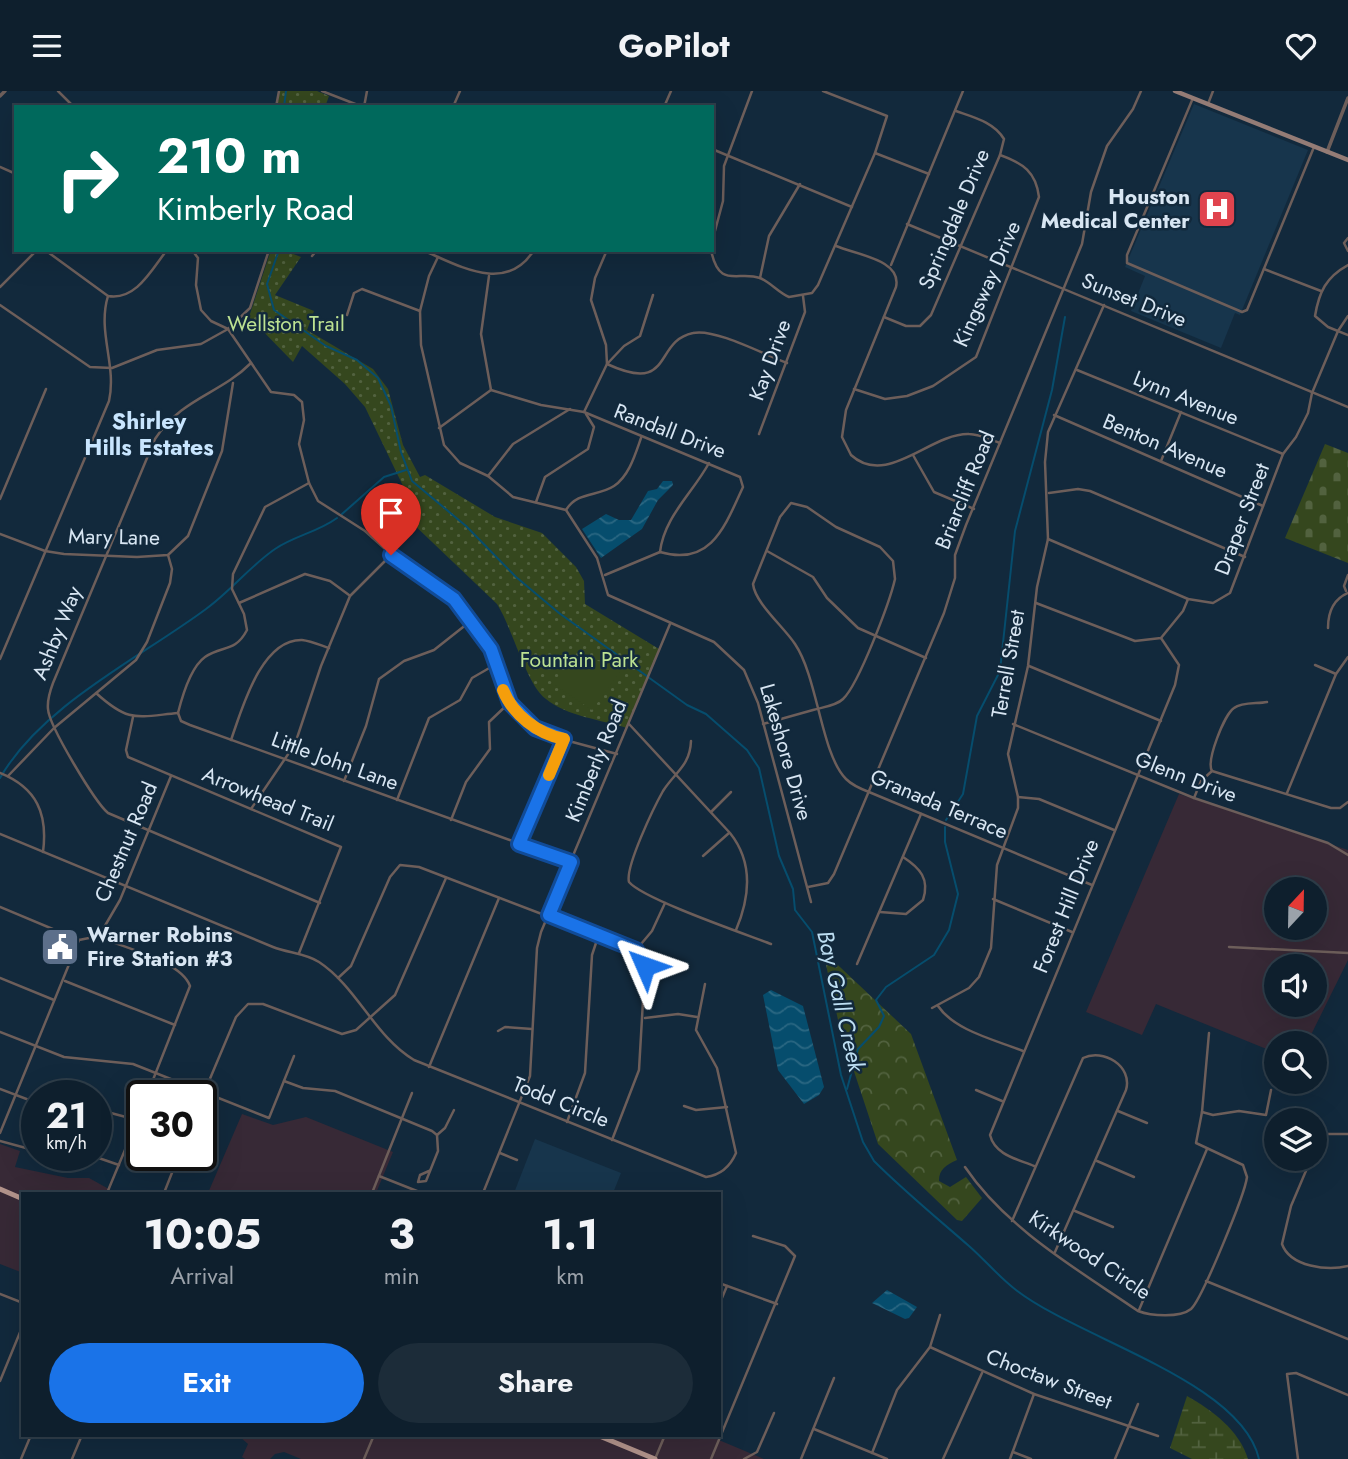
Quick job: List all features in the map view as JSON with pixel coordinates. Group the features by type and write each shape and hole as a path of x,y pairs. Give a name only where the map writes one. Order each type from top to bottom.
{"main road":[{"path":"1175,91 1348,160"},
{"path":"0,1189 21,1198"},
{"path":"602,1437 655,1459"}],"street":[{"path":"0,96 5,91"},
{"path":"58,91 72,105"},
{"path":"322,91 359,105"},
{"path":"714,236 722,213 727,154 752,91"},
{"path":"712,252 724,275 733,278 760,278 782,294 803,296 818,285 875,153 887,116 823,91"},
{"path":"963,91 891,265 897,281 855,389 842,426 842,437 851,455 875,466 913,455 929,446 968,433 1000,443"},
{"name":"Briarcliff Road","path":"808,887 828,883 926,658 955,579 955,555 1082,244 1091,192 1107,146 1133,109 1141,91"},
{"path":"1208,104 1213,91"},
{"path":"1193,98 1127,255 1127,263 1245,312 1314,147"},
{"path":"1326,152 1348,98"},
{"name":"Springdale Drive","path":"884,317 906,326 925,323 962,246 1000,155 1004,139 1000,132 983,121 956,111"},
{"path":"714,150 852,207"},
{"path":"875,153 929,174"},
{"name":"Kingsway Drive","path":"855,389 885,399 907,396 933,386 976,357 1039,197 1038,185 1027,168 1000,155"},
{"path":"760,278 769,236 800,184"},
{"name":"Sunset Drive","path":"907,224 1348,407"},
{"path":"1348,238 1344,243 1348,251"},
{"path":"836,246 891,265"},
{"path":"0,286 35,252"},
{"path":"48,252 108,296 125,295 135,289 165,252"},
{"path":"194,252 198,258 196,285 201,310 211,321 228,329 271,392 294,395 302,402 303,420 299,444 309,483 318,501 365,531 391,555 449,595 472,620 498,663 503,689 510,703 535,728 617,754"},
{"path":"0,305 90,367 112,368 157,350 201,344 228,329 250,308 268,252"},
{"path":"312,256 315,252"},
{"path":"427,252 489,276 511,271 526,261 533,252"},
{"path":"606,252 595,278 591,300 606,345 607,364"},
{"path":"438,257 429,276 420,311 421,345 438,429 444,445 460,463 488,477 513,497 566,510 576,499 607,490 621,479 642,437"},
{"path":"1348,265 1332,274 1321,291 1315,316 1318,322 1348,335"},
{"path":"1264,269 1321,291"},
{"path":"438,429 491,390 481,334 489,276"},
{"path":"347,315 354,293 362,289 420,311"},
{"path":"536,502 545,477 554,468 584,454 591,444 594,426 584,412 607,364 624,346 640,336 653,295"},
{"path":"0,659 98,433 111,393 112,368 103,319 108,296"},
{"name":"Kay Drive","path":"759,434 805,311 803,296"},
{"name":"Terrell Street","path":"932,1008 969,988 979,977 991,949 993,899 1002,847 1015,819 1018,797 1008,754 1028,666 1035,603 1048,539 1046,447 1054,415 1077,370 1104,305"},
{"name":"Draper Street","path":"1048,539 1188,599 1213,603 1230,593 1246,558 1283,454 1297,437 1338,331 1348,316"},
{"path":"607,364 629,373 650,372 662,363 680,338 697,332 722,338 787,363"},
{"name":"Ashby Way","path":"251,363 233,381 199,396 164,425 141,466 107,556 49,693 47,709 54,728 104,811 320,903"},
{"name":"Lynn Avenue","path":"1077,370 1283,454"},
{"name":"Mary Lane","path":"0,534 45,551 107,556 168,555 188,536 222,451 233,381"},
{"path":"0,499 46,389"},
{"name":"Randall Drive","path":"491,390 541,405 584,412 709,463 744,481 733,508 716,537 698,554 677,556 660,552"},
{"path":"488,477 513,444 570,409"},
{"path":"1161,461 1182,412"},
{"name":"Benton Avenue","path":"1054,415 1263,506"},
{"path":"913,455 934,492 974,509"},
{"path":"605,575 660,552 664,526 694,490 709,463"},
{"path":"96,693 119,713 133,717 178,713 194,671 204,658 235,646 247,630 232,589 233,574 265,507 309,483"},
{"path":"1049,493 1078,489 1090,491 1246,558"},
{"name":"Granada Terrace","path":"763,725 819,709 844,698 856,680 895,579 893,561 880,547 836,527 799,503 791,503 784,509 753,584 754,596 778,619 797,647 819,709 837,768 849,782 869,792 1092,885"},
{"name":"Lakeshore Drive","path":"566,510 597,558 605,575 604,588 608,595 714,642 744,670 758,703 811,902"},
{"path":"766,550 813,577 847,619 873,635 926,658"},
{"path":"8,776 54,728 136,660 147,642 172,576 168,555"},
{"path":"251,809 295,744 350,596 391,555"},
{"path":"239,603 305,574 330,581 350,596"},
{"path":"1328,628 1330,612 1337,599 1348,593 1344,586 1348,575"},
{"path":"1035,603 1135,641 1161,638 1183,611 1188,599"},
{"path":"344,781 366,726 379,679 404,661 434,650 472,620"},
{"name":"Kimberly Road","path":"483,1192 530,1076 537,948 671,624"},
{"name":"Forest Hill Drive","path":"1034,1166 1006,1154 993,1144 990,1135 1161,721 1179,665 1161,638"},
{"path":"231,740 251,687 277,648 300,640 329,648"},
{"path":"1287,793 1336,674 1348,657"},
{"path":"397,800 429,718 460,699 472,678 498,663"},
{"path":"1028,666 1161,721"},
{"path":"1315,666 1336,674"},
{"path":"1212,771 1209,760 1229,712 1240,705 1267,702"},
{"path":"451,820 466,782 490,749 489,722 510,703"},
{"name":"Little John Lane","path":"178,713 181,721 231,740 571,862"},
{"name":"Arrowhead Trail","path":"133,717 126,750 128,757 341,847 299,953"},
{"path":"629,725 730,833 740,849 748,871 744,911 736,930"},
{"name":"Glenn Drive","path":"1013,725 1194,798 1328,843 1348,855"},
{"path":"519,844 564,739"},
{"path":"691,741 689,758 662,794 628,878 634,888 771,944"},
{"path":"1212,771 1331,808 1340,808 1348,802"},
{"path":"1194,798 1200,781 1212,771"},
{"path":"0,773 29,790 38,803 45,820 43,852"},
{"name":"Chestnut Road","path":"99,936 108,925 126,886 171,776"},
{"path":"711,812 731,792"},
{"path":"1018,797 1039,799 1115,830"},
{"path":"857,964 922,814"},
{"path":"703,856 730,833"},
{"path":"0,834 273,947 299,953"},
{"path":"880,912 906,914 923,900 925,878 916,865 904,857"},
{"path":"338,978 351,966 395,869 409,865 549,915 636,950 652,931 665,902"},
{"path":"209,1080 236,1017 248,1004 263,1004 342,1034 356,1030 395,995 446,878"},
{"path":"429,1067 499,897"},
{"path":"993,899 1072,932"},
{"path":"0,907 79,940 99,936 174,967 187,976 190,994 153,1080"},
{"path":"567,1122 585,1073 592,955 599,934"},
{"path":"0,1133 79,940"},
{"path":"1228,947 1348,953"},
{"name":"Todd Circle","path":"299,953 319,963 338,978 401,1051 429,1067 612,1140 639,1070 645,1017 645,966 636,950"},
{"path":"0,978 54,1000"},
{"path":"63,981 176,1025"},
{"path":"612,1140 687,1170 714,1176 730,1166 736,1153 718,1068 698,1035 697,1017 705,984"},
{"path":"938,1005 945,1016 956,1023 1023,1051"},
{"path":"645,1017 678,1014 697,1017"},
{"path":"498,1031 505,1027 533,1029"},
{"path":"0,1033 36,1048 81,1060 117,1060 173,1080"},
{"path":"1138,1311 1207,1149 1196,1143 1202,1112 1209,1033"},
{"path":"1012,1221 1083,1058 1097,1055 1117,1063 1126,1071 1128,1084 1097,1161 1055,1252"},
{"path":"217,1098 269,1118 294,1056"},
{"path":"284,1081 303,1088 335,1091 437,1135"},
{"path":"0,1089 21,1097"},
{"path":"976,1090 1002,1101"},
{"path":"372,1192 412,1093"},
{"path":"1202,1112 1224,1116 1240,1111 1266,1115 1270,1094"},
{"path":"684,1106 696,1110 727,1107"},
{"path":"437,1135 445,1128 454,1111"},
{"path":"1118,1111 1147,1123"},
{"path":"1327,1134 1348,1135"},
{"path":"416,1191 420,1183 426,1181 438,1151 437,1135"},
{"path":"0,1141 21,1147"},
{"path":"107,1192 126,1148"},
{"name":"Kirkwood Circle","path":"965,1167 985,1195 1012,1221 1138,1311 1146,1314 1182,1314 1193,1308 1206,1281 1247,1177 1244,1165 1207,1149"},
{"path":"500,1153 517,1160"},
{"path":"1097,1161 1134,1177"},
{"path":"112,1163 119,1165"},
{"path":"164,1192 173,1171"},
{"path":"420,1183 418,1177 429,1171"},
{"path":"1306,1171 1291,1206 1282,1244 1288,1255 1317,1266 1330,1269 1348,1266"},
{"path":"379,1176 419,1192"},
{"path":"1075,1211 1113,1227"},
{"path":"712,1459 795,1256 785,1246 753,1236"},
{"path":"1206,1281 1348,1339"},
{"path":"721,1284 777,1304"},
{"path":"721,1300 727,1286"},
{"path":"0,1294 21,1302"},
{"path":"872,1453 897,1390 930,1347 940,1315"},
{"path":"0,1381 21,1330"},
{"name":"Choctaw Street","path":"930,1347 1034,1394 1158,1436"},
{"path":"943,1459 983,1371"},
{"path":"1297,1459 1287,1374 1296,1373 1348,1395"},
{"path":"801,1459 834,1378"},
{"path":"1010,1459 1034,1394"},
{"path":"1115,1459 1138,1404"},
{"path":"744,1459 757,1452 774,1413"},
{"path":"814,1429 887,1459"},
{"path":"21,1459 30,1437"},
{"path":"72,1459 81,1437"},
{"path":"364,1459 373,1437"},
{"path":"655,1459 663,1437"},
{"path":"633,1459 636,1451"},
{"path":"1013,1451 1031,1459"}],"shaded area":[{"name":"Houston Medical Center","path":"1194,104 1308,150 1240,315 1235,313 1221,348 1131,311 1145,276 1125,267"},
{"path":"1179,794 1348,850 1348,960 1327,1003 1327,954 1264,954 1264,1017 1320,1017 1313,1031 1264,1031 1264,1048 1156,1004 1142,1035 1086,1012"},
{"path":"242,1114 273,1125 306,1117 393,1152 376,1192 208,1192"},
{"path":"535,1139 621,1173 613,1192 514,1192"},
{"path":"0,1144 20,1151 15,1167 21,1168 21,1171 68,1178 89,1178 114,1192 21,1192 21,1272 0,1264"},
{"path":"240,1437 712,1437 764,1459 301,1459 284,1452 275,1454 270,1459 245,1459 242,1457 248,1444"}],"green space":[{"path":"280,91 317,91 329,96 326,105 277,105"},
{"name":"Fountain Park","path":"270,252 288,252 301,257 275,295 314,311 307,330 373,369 388,389 403,445 420,477 425,475 495,517 542,533 576,567 584,581 585,604 659,649 627,728 564,710 539,692 497,604 387,499 404,488 365,407 345,384 302,346 293,362 249,317"},
{"path":"1325,444 1348,453 1348,563 1285,538"},
{"path":"587,660 608,662 622,669 592,710 552,683 568,666"},
{"path":"823,951 911,1034 957,1160 944,1168 939,1181 950,1187 966,1177 982,1198 962,1221 957,1220 878,1144 840,1029"},
{"path":"1187,1396 1224,1422 1238,1439 1248,1459 1192,1459 1170,1448"}],"water":[{"path":"663,481 672,481 673,485 658,500 642,529 601,558 582,529 606,514 619,520 631,520 648,491 657,489"},
{"path":"771,990 803,1006 824,1087 819,1095 804,1104 778,1070 763,995"},
{"path":"887,1290 917,1307 909,1318 905,1319 872,1303"}],"waterway":[{"name":"Bay Gall Creek","path":"284,105 286,91"},
{"name":"Bay Gall Creek","path":"278,252 267,284 274,310 326,346 357,360 378,378 391,406 401,452 412,481 466,526 516,577 559,613 687,705 706,714 747,750 759,768 779,856 793,889 795,910 812,932 841,1075 863,1142 874,1161 1016,1290 1044,1308 1191,1384 1222,1407 1246,1431 1259,1459"},
{"path":"946,820 963,794 977,716 1000,671 1015,531 1052,390 1065,317"},
{"path":"342,514 384,477 406,470"},
{"path":"0,778 18,752 66,705 206,609 275,549 337,518"},
{"path":"847,1089 858,1049 879,1027 884,1016 876,1000 886,987 934,955 949,930 958,894 945,842 945,827"}],"slow traffic":[{"path":"503,690 525,720 544,734 564,739 549,775"}],"place":[{"name":"Houston Medical Center","path":"1217,209"},
{"name":"Warner Robins Fire Station #3","path":"60,947"}],"district":[{"name":"Shirley Hills Estates","path":"149,434"}],"route":[{"path":"391,555 454,599 491,649 510,703 525,720 544,734 564,739 519,844 571,862 549,915 636,950 645,961 645,966"}],"park label":[{"name":"Wellston Trail","path":"286,324"}]}
